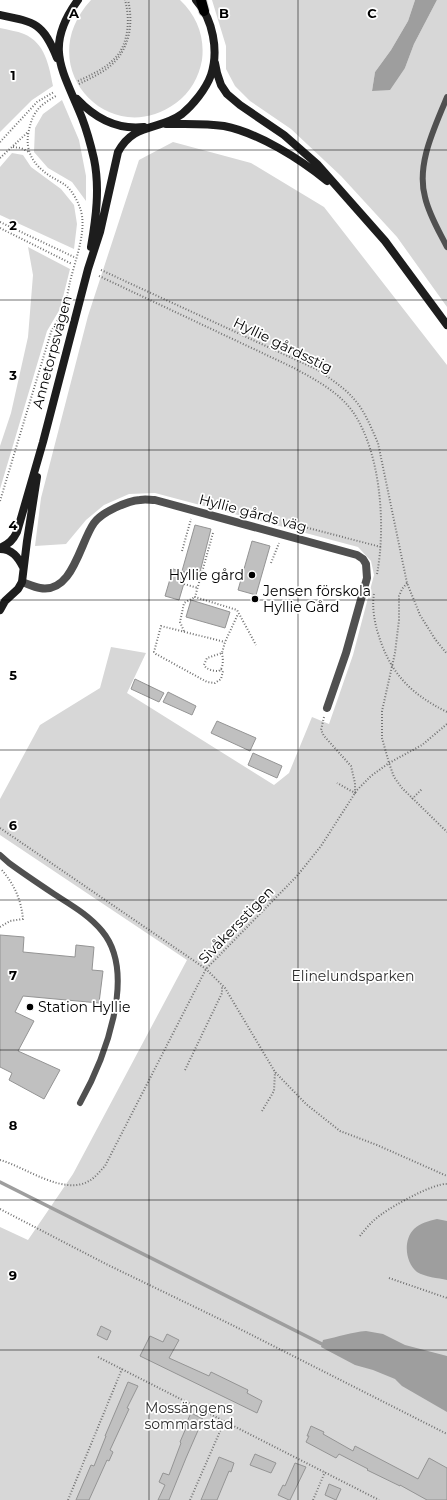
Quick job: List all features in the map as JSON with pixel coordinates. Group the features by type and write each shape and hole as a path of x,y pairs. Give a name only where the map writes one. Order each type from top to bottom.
{"main road":[{"name":"Annetorpsvägen","path":"78,0 67,16 62,28 58,52 68,87 83,120 94,159 97,181 96,222 88,269"},
{"name":"Annetorpsvägen","path":"196,0 204,11"},
{"name":"Annetorpsvägen","path":"0,549 13,540 17,532 43,442 88,269 108,204 118,152 123,143 140,130 161,124 182,114 199,96 211,74 214,56 212,34 201,0"},
{"path":"0,14 23,20 42,30 49,39 62,70"},
{"path":"214,56 216,73 227,94 240,105 296,144 317,164 385,241 447,325"},
{"name":"Annetorpsvägen","path":"68,87 88,111 101,119 128,127 150,127"},
{"path":"161,124 212,125 240,130 259,137 316,172 353,204"},
{"name":"Annetorpsvägen","path":"23,567 43,442"},
{"name":"Annetorpsvägen","path":"0,549 14,553 20,559 24,575 22,582"},
{"path":"0,610 22,582"},
{"path":"0,597 12,594"}],"street":[{"name":"Hyllie gårds väg","path":"22,582 41,588 53,587 66,579 94,523 105,513 124,504 140,500 155,500 357,555 366,564 367,578 348,648 327,708"}],"lane":[{"path":"447,97 426,154 422,178 426,202 447,248"},
{"path":"0,855 9,863 84,912 103,931 114,950 118,974 117,1001 103,1055 93,1080 80,1103"}],"path":[{"path":"125,0 127,31 122,47 117,56 95,73 78,82 108,68 119,58 125,48 130,32 128,0"},
{"path":"0,142 37,102 54,92"},
{"path":"0,501 50,332 63,311 82,233 83,219 75,196 66,186 43,171 29,152 27,142 33,115 43,104 56,96"},
{"path":"0,158 28,132"},
{"path":"12,148 21,148 29,152"},
{"path":"0,222 74,257"},
{"path":"0,228 72,264"},
{"name":"Hyllie gårdsstig","path":"101,270 318,370 338,384 357,403 369,421 378,443 407,583 420,615 435,639 447,654"},
{"path":"99,276 317,380 337,395 352,411 365,434 370,448 380,495 381,547 377,577"},
{"path":"272,563 285,522 381,547"},
{"path":"182,550 190,524"},
{"path":"184,631 180,622 184,603 195,597 213,533"},
{"path":"407,583 399,596 399,620 392,666 382,711 382,738 394,777 412,799 447,832"},
{"path":"184,584 198,588"},
{"path":"374,590 373,597 375,620 382,648 392,666 413,691 431,704 447,712"},
{"path":"195,597 236,610 256,645"},
{"path":"225,642 161,626 154,652 208,682 215,683 221,679 223,671 221,670 223,662 222,653 225,642 238,614"},
{"path":"221,670 219,672 213,671 204,665 207,658 222,653"},
{"path":"327,708 321,730 324,736 351,766 355,783 355,794 336,784"},
{"name":"Sivåkersstigen","path":"0,1160 61,1185 75,1186 89,1181 105,1166 206,969 298,876 321,846 355,794 371,776 389,763 422,745 447,724"},
{"path":"338,759 341,754"},
{"path":"412,799 422,789"},
{"path":"0,828 206,969 222,985 238,1008 275,1072 306,1104 340,1131 377,1145 447,1176"},
{"path":"0,868 9,878 18,895 22,905 23,919 10,921 0,927"},
{"path":"185,1070 222,993 222,985"},
{"path":"262,1111 274,1091 275,1072"},
{"path":"360,1236 369,1225 382,1214 431,1187 447,1184"},
{"path":"0,1209 106,1264 232,1325 447,1434"},
{"path":"388,1278 447,1298"},
{"path":"98,1357 379,1500"},
{"path":"68,1500 122,1369"},
{"path":"190,1500 224,1422"},
{"path":"313,1500 325,1472"}],"green space":[{"path":"91,0 180,0 186,6 198,27 201,35 203,51 201,66 196,78 190,89 181,99 151,115 126,117 104,109 86,95 73,75 69,51 74,25"},
{"path":"212,0 415,0 408,21 391,50 375,72 372,91 405,68 414,44 437,0 447,0 447,307 397,237 341,176 291,129 250,101 235,86 226,69 226,46"},
{"path":"0,28 24,34 37,43 48,63 53,86 32,100 0,132"},
{"path":"62,100 79,140 86,176 86,201 72,182 48,168 34,152 35,128 43,114"},
{"path":"173,142 251,163 324,207 447,365 447,1500 0,1500 0,1227 28,1240 73,1174 187,960 0,835 0,799 40,725 100,688 111,647 146,653 127,693 274,785 289,773 312,717 329,724 353,655 374,575 371,561 358,547 155,493 129,494 104,505 86,520 66,544 35,546 41,498 88,316 139,160"},
{"path":"12,153 23,155 31,167 61,189 74,205 77,224 74,249 0,215 0,167"},
{"path":"28,247 70,269 60,309 47,331 0,489 0,446 11,413 28,337 33,275"}],"shaded area":[{"path":"415,0 437,0 414,44 405,68 390,90 372,91 375,72 391,50 408,21"},
{"path":"437,1219 447,1221 447,1280 417,1272 410,1263 407,1251 408,1239 414,1229 428,1221"},
{"path":"366,1331 383,1334 405,1345 447,1356 447,1412 402,1386 395,1379 373,1370 355,1365 321,1347 323,1340 350,1333"}],"building":[{"path":"195,525 211,529 199,576 182,571"},
{"name":"Hyllie gård","path":"252,541 270,546 256,595 238,590"},
{"path":"173,569 187,573 179,600 165,596"},
{"path":"191,600 230,612 225,628 186,617"},
{"path":"135,679 164,693 159,702 131,689"},
{"path":"168,692 196,706 192,715 163,702"},
{"path":"217,721 256,738 250,751 211,733"},
{"path":"253,753 282,766 277,778 248,765"},
{"path":"0,935 24,937 23,952 75,957 76,945 94,947 92,970 103,971 99,1003 23,996 15,1012 34,1021 18,1051 60,1070 44,1099 9,1080 12,1073 0,1067"},
{"path":"101,1326 111,1331 107,1340 97,1335"},
{"path":"167,1334 179,1340 169,1358 209,1376 211,1372 248,1390 247,1393 262,1401 257,1413 140,1356 150,1336 163,1342"},
{"path":"128,1382 138,1386 127,1408 129,1409 110,1450 113,1452 109,1461 107,1460 89,1500 76,1500 91,1465 94,1466"},
{"path":"191,1413 203,1419 169,1500 158,1500 165,1485 159,1482 163,1473 169,1475 186,1428 184,1428"},
{"path":"311,1426 324,1432 323,1434 353,1451 355,1446 418,1479 429,1458 447,1468 447,1500 427,1500 400,1485 367,1470 368,1469 339,1454 336,1458 306,1442"},
{"path":"255,1454 276,1463 271,1473 250,1465"},
{"path":"219,1457 234,1463 231,1472 229,1471 217,1500 201,1500"},
{"path":"295,1463 306,1467 289,1500 278,1495 283,1485 285,1486"},
{"path":"329,1484 341,1489 336,1500 325,1495"}],"waterway":[{"path":"0,1182 322,1344"}],"place":[{"name":"Hyllie gård","path":"252,575"},
{"name":"Jensen förskola Hyllie Gård","path":"255,599"},
{"name":"Station Hyllie","path":"30,1007"}],"park label":[{"name":"Elinelundsparken","path":"353,976"},
{"name":"Mossängens sommarstad","path":"189,1416"}]}
